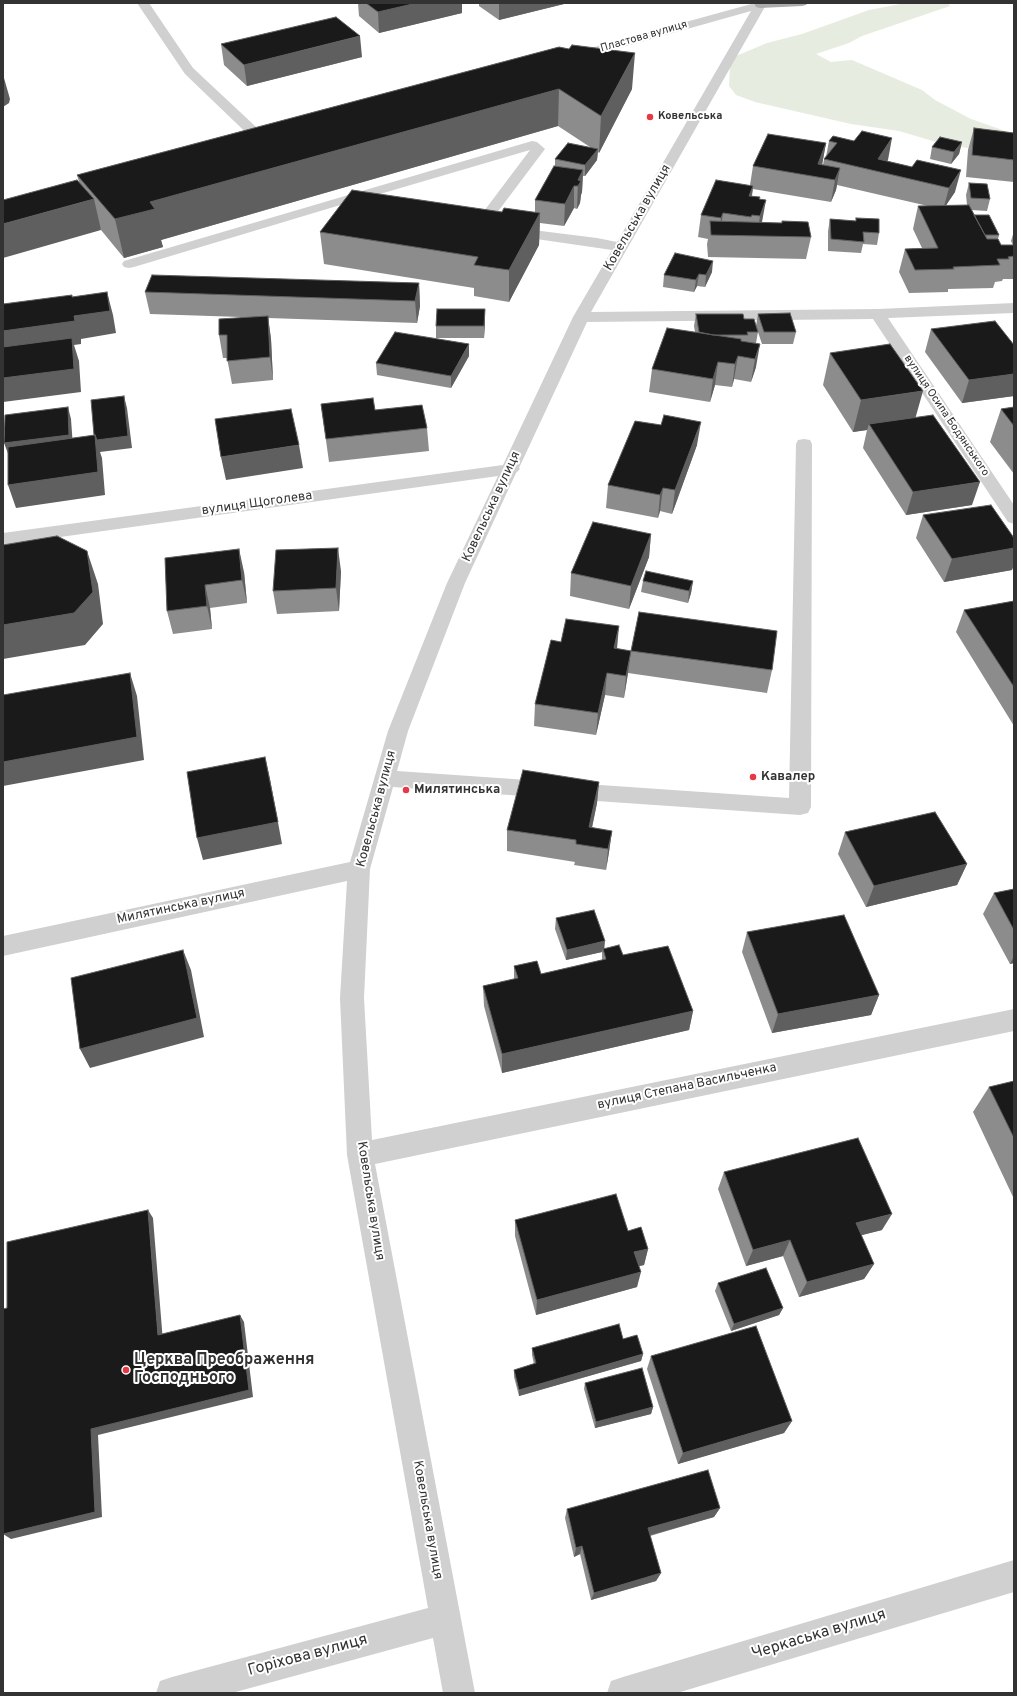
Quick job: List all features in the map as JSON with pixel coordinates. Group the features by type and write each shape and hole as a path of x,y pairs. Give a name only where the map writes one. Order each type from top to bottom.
{"main road":[{"name":"Пластова вулиця","path":"760,4 802,3"}],"street":[{"path":"142,3 189,71 265,143"},
{"name":"Пластова вулиця","path":"563,60 760,4"},
{"name":"Ковельська вулиця","path":"458,1693 360,1155 352,998 359,869 398,731 456,583 581,317 760,4"},
{"path":"250,147 280,138"},
{"path":"129,264 532,145 538,149 479,227"},
{"path":"370,192 394,215 402,216"},
{"path":"464,225 597,242 621,247"},
{"path":"581,317 878,314 1014,308"},
{"name":"вулиця Осипа Бодянського","path":"878,314 1014,518"},
{"path":"385,778 800,807 804,444"},
{"name":"вулиця Щоголева","path":"3,539 510,469"},
{"name":"Милятинська вулиця","path":"3,946 359,869"},
{"name":"вулиця Степана Васильченка","path":"360,1155 1014,1020"},
{"name":"Черкаська вулиця","path":"623,1693 1014,1576"},
{"name":"Горіхова вулиця","path":"172,1693 445,1619"}],"shaded area":[{"path":"906,3 948,3 950,6 862,36 849,43 816,54 831,62 852,60 922,90 935,100 971,119 1014,134 993,149 968,148 943,144 899,131 851,124 755,102 736,95 729,86 730,65 736,56 767,43 802,34 869,10"}],"building":[{"path":"366,3 417,3 378,12"},
{"path":"336,17 360,36 244,65 221,44"},
{"path":"572,45 635,53 601,116 559,89 150,202 155,209 115,219 77,175 559,47 569,49"},
{"path":"974,128 1014,133 1014,160 972,155"},
{"path":"862,131 892,138 878,159 912,167 917,160 961,170 949,188 824,159 837,143 829,141 833,136 854,141"},
{"path":"768,134 826,143 818,164 840,168 835,180 753,166"},
{"path":"940,137 962,142 954,152 932,147"},
{"path":"568,143 598,149 585,165 555,159"},
{"path":"554,166 583,170 578,180 581,181 578,186 574,186 565,204 535,200"},
{"path":"77,180 94,199 3,224 3,200"},
{"path":"716,180 753,186 749,196 760,197 759,199 766,200 760,216 752,215 751,217 723,213 721,218 701,215"},
{"path":"969,183 987,184 990,199 971,198"},
{"path":"352,190 502,212 504,208 540,213 509,270 474,265 478,257 320,232"},
{"path":"969,205 987,239 998,239 1001,245 1014,245 1014,256 1008,257 1009,259 997,259 1000,265 953,267 954,269 915,270 905,249 938,248 918,206"},
{"path":"974,215 989,215 999,235 985,235"},
{"path":"856,218 879,219 879,233 863,232 864,242 831,239 830,219 856,221"},
{"path":"710,221 782,223 782,221 808,222 811,237 711,235"},
{"path":"675,253 713,261 706,275 699,274 696,280 664,275"},
{"path":"152,275 419,283 415,301 145,292"},
{"path":"107,292 110,311 74,316 75,321 3,331 3,304"},
{"path":"437,309 485,309 484,326 436,326"},
{"path":"790,313 796,332 764,332 758,314"},
{"path":"696,314 743,314 744,319 754,319 758,332 747,332 748,335 713,335 699,332"},
{"path":"268,316 270,357 227,361 227,335 219,335 219,319"},
{"path":"995,321 1014,345 1014,374 969,380 931,329"},
{"path":"667,328 741,339 741,341 760,344 755,359 738,356 735,364 718,362 713,379 652,369"},
{"path":"395,332 469,344 451,376 376,363"},
{"path":"72,338 74,369 3,378 3,347"},
{"path":"890,344 923,391 861,400 830,353"},
{"path":"124,396 128,436 97,440 94,435 91,400"},
{"path":"373,398 375,410 422,405 427,428 326,439 321,404"},
{"path":"68,407 69,435 4,443 5,415"},
{"path":"1014,407 1014,426 1001,409"},
{"path":"291,409 299,445 221,457 215,419"},
{"path":"664,415 701,422 675,490 663,488 660,495 608,485 635,421 661,425"},
{"path":"933,415 980,482 913,492 869,424"},
{"path":"95,435 98,472 8,485 8,447"},
{"path":"991,505 1014,538 1014,548 952,559 923,515"},
{"path":"593,522 651,534 631,586 571,573"},
{"path":"57,536 87,551 93,592 74,613 3,625 3,545"},
{"path":"338,548 336,588 273,591 276,550"},
{"path":"239,549 242,580 205,585 207,606 167,611 165,558"},
{"path":"646,571 693,581 689,591 643,581"},
{"path":"1014,601 1014,687 964,610"},
{"path":"639,612 777,631 772,670 631,651"},
{"path":"566,619 619,626 614,648 631,651 626,676 607,673 598,713 535,704 551,640 561,642"},
{"path":"130,673 137,737 3,762 3,695"},
{"path":"265,757 278,822 197,838 187,772"},
{"path":"523,770 599,782 589,827 612,831 608,849 576,844 576,840 507,830"},
{"path":"935,812 967,864 874,886 845,832"},
{"path":"1014,889 1014,930 994,893"},
{"path":"594,910 605,941 567,950 556,918"},
{"path":"844,915 879,995 778,1014 747,932"},
{"path":"619,945 623,955 668,946 693,1011 502,1054 483,986 518,978 514,966 537,961 541,974 606,959 603,949"},
{"path":"183,950 197,1018 80,1049 71,978"},
{"path":"1014,1081 1014,1138 989,1087"},
{"path":"858,1138 892,1214 856,1223 874,1264 807,1282 790,1240 753,1250 724,1172"},
{"path":"616,1194 628,1231 641,1227 648,1249 634,1252 641,1272 537,1300 515,1220"},
{"name":"Церква Преображення Господнього","path":"148,1210 158,1335 240,1315 249,1390 91,1429 95,1512 3,1534 3,1309 7,1308 7,1242"},
{"path":"766,1268 783,1308 734,1324 718,1283"},
{"path":"619,1324 623,1339 637,1335 643,1354 519,1390 514,1370 536,1363 532,1348"},
{"path":"756,1326 792,1421 683,1453 651,1356"},
{"path":"642,1368 653,1407 596,1422 585,1383"},
{"path":"708,1470 720,1508 648,1528 661,1573 594,1593 582,1546 576,1548 567,1509"}],"place":[{"name":"Ковельська","path":"650,117"},
{"name":"Кавалер","path":"753,777"},
{"name":"Милятинська","path":"406,790"},
{"name":"Церква Преображення Господнього","path":"126,1370"}]}
